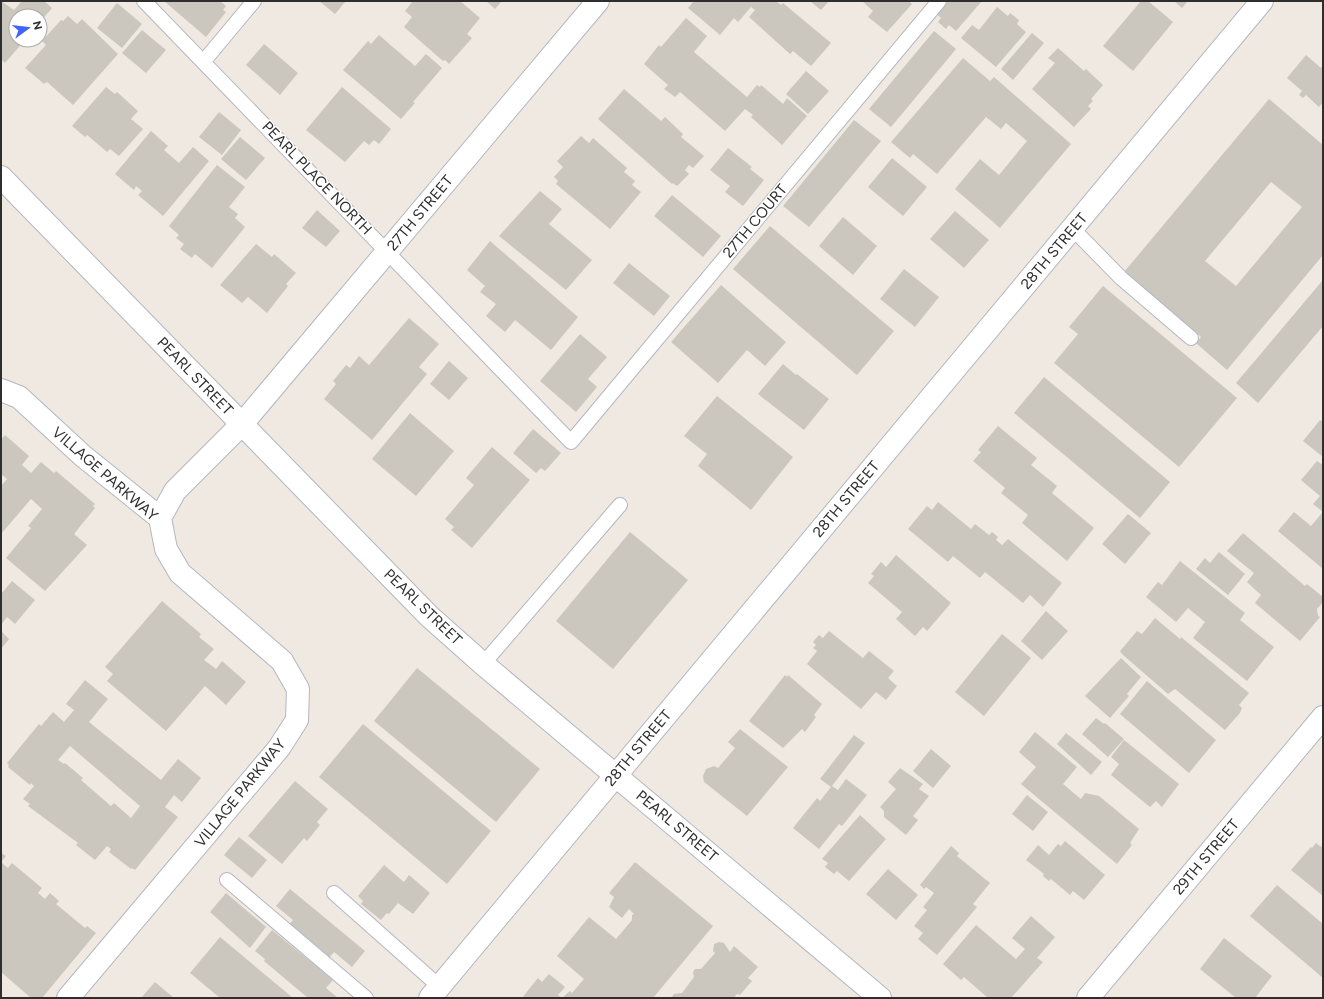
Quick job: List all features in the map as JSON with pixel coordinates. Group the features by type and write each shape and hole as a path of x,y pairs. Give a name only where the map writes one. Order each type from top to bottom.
{"street":[{"name":"27TH STREET","path":"160,518 175,491 242,424 598,1"},
{"name":"28TH STREET","path":"435,992 1262,1"},
{"name":"PEARL STREET","path":"1,177 429,616 880,998"},
{"name":"VILLAGE PARKWAY","path":"1,390 19,397 83,456 160,518 166,549 180,573 282,660 298,689 297,720 279,748 68,998"},
{"name":"29TH STREET","path":"1088,998 1323,717"}],"lane":[{"name":"PEARL PLACE NORTH","path":"144,1 204,61 571,442"},
{"path":"204,61 254,1"},
{"name":"27TH COURT","path":"571,442 939,1"},
{"path":"1072,228 1120,278 1191,338"},
{"path":"484,664 620,504"},
{"path":"227,880 366,998"},
{"path":"334,893 435,992"}],"building":[{"path":"1,1 11,8 8,8 8,48 18,48 5,63 1,59"},
{"path":"22,1 44,1 52,8 48,13 48,8 16,8"},
{"path":"164,1 220,1 226,6 223,10 226,12 206,37"},
{"path":"319,1 346,1 335,14"},
{"path":"413,1 460,1 480,18 467,34 472,38 449,64 445,60 443,61 404,27 412,17 405,11"},
{"path":"486,1 502,1 495,9"},
{"path":"694,1 776,1 781,5 783,3 831,43 811,66 793,51 790,54 749,17 755,10 751,7 738,22 734,18 720,35 688,8"},
{"path":"810,1 829,1 821,10"},
{"path":"862,1 909,1 912,4 887,32 868,17 873,11"},
{"path":"940,1 982,1 956,31 949,25 946,29 938,22 941,18 932,10"},
{"path":"1141,1 1148,1 1173,22 1133,71 1103,46"},
{"path":"1174,1 1188,1 1182,8"},
{"path":"117,3 142,24 122,48 97,28"},
{"path":"997,7 1008,16 1010,13 1019,20 1017,24 1026,32 996,67 961,38 972,25 979,30"},
{"path":"68,16 77,24 82,19 118,54 73,105 47,82 44,84 25,68 43,48 48,48 48,34 61,20 63,21"},
{"path":"686,18 707,36 694,52 747,97 757,85 760,87 761,85 783,104 787,98 807,116 782,145 751,117 753,115 745,109 725,131 680,92 675,97 664,89 668,85 644,64 659,45 661,47"},
{"path":"142,30 166,50 146,73 122,53"},
{"path":"934,31 956,49 891,127 869,109"},
{"path":"1032,33 1044,43 1013,80 1001,69"},
{"path":"379,35 415,66 426,54 442,68 413,102 415,103 401,119 343,70 368,41 371,44"},
{"path":"264,44 298,73 280,95 246,65"},
{"path":"1058,48 1084,71 1086,69 1103,85 1091,99 1093,101 1088,106 1091,109 1074,127 1032,89 1055,63 1048,58"},
{"path":"1306,55 1321,68 1323,65 1323,102 1319,107 1306,95 1303,98 1299,95 1302,91 1287,78"},
{"path":"963,58 990,81 994,77 1071,144 1000,228 955,189 980,159 999,175 1027,141 1006,123 1001,129 986,117 937,174 913,154 910,158 891,142"},
{"path":"806,71 829,91 808,114 786,94"},
{"path":"106,87 115,94 117,92 138,111 131,119 143,129 119,156 110,149 107,152 87,135 85,137 72,126"},
{"path":"342,87 391,129 379,144 374,140 369,145 364,141 345,162 306,130"},
{"path":"624,89 661,121 665,117 683,134 681,137 704,156 693,168 689,165 685,170 689,174 677,186 673,183 672,184 598,119"},
{"path":"1269,99 1323,145 1323,255 1227,370 1196,343 1201,337 1124,272","holes":["1271,182 1302,207 1236,286 1205,261"]},
{"path":"219,112 241,130 222,155 199,137"},
{"path":"854,120 881,141 809,227 783,206"},
{"path":"151,131 168,146 164,150 179,163 193,147 209,161 163,216 138,195 142,191 136,186 134,190 115,174"},
{"path":"581,136 589,143 593,138 627,168 624,172 635,181 632,185 641,192 610,229 556,184 558,181 554,177 563,167 557,161"},
{"path":"240,137 265,158 246,180 221,159"},
{"path":"728,148 752,167 750,169 764,180 743,206 725,192 730,186 710,170"},
{"path":"892,158 927,187 903,216 868,187"},
{"path":"217,165 245,187 229,207 238,214 235,218 245,227 212,268 195,254 192,258 180,249 184,244 176,238 179,235 169,226"},
{"path":"540,191 562,209 549,224 592,260 566,290 499,236"},
{"path":"672,195 721,236 703,257 654,216"},
{"path":"317,210 340,231 326,247 302,228"},
{"path":"955,211 989,240 964,268 930,239"},
{"path":"843,217 877,246 853,275 819,246"},
{"path":"770,226 894,331 857,375 733,269"},
{"path":"490,241 578,317 551,350 515,320 505,332 486,316 496,304 480,292 485,286 467,270"},
{"path":"256,244 272,257 274,254 296,273 286,284 288,286 267,313 248,297 242,303 220,285"},
{"path":"629,263 670,296 654,316 613,283"},
{"path":"904,269 939,297 915,327 880,299"},
{"path":"1323,280 1323,326 1258,403 1236,383"},
{"path":"721,285 786,342 765,366 747,350 718,383 671,342"},
{"path":"1103,286 1237,398 1179,467 1054,363 1078,334 1069,327"},
{"path":"409,318 439,344 419,367 427,374 372,440 324,399 336,384 333,381 346,365 350,368 359,356 369,365"},
{"path":"580,334 607,357 588,379 597,387 576,412 540,381"},
{"path":"449,361 468,378 449,400 430,384"},
{"path":"783,364 829,399 804,430 758,394"},
{"path":"1044,377 1170,482 1140,518 1014,413"},
{"path":"717,396 793,457 751,510 698,466 707,454 684,436"},
{"path":"410,413 454,451 416,496 372,459"},
{"path":"1320,420 1323,422 1323,457 1303,441"},
{"path":"998,426 1037,458 1031,465 1057,486 1052,493 1094,528 1067,561 1022,523 1028,515 1001,493 1005,488 973,461 981,452 978,450"},
{"path":"533,429 561,453 545,471 541,468 536,473 513,453"},
{"path":"5,435 29,456 22,465 31,473 41,462 54,473 56,471 95,504 93,506 95,508 74,534 87,545 45,591 6,558 31,528 28,526 42,509 31,499 1,534 1,486 7,479 1,474 1,440"},
{"path":"492,447 530,480 472,548 451,530 454,527 445,519 474,485 466,478"},
{"path":"1317,461 1323,465 1323,512 1313,504 1320,496 1301,480"},
{"path":"938,502 971,529 975,524 989,535 992,532 998,537 996,540 1002,545 1008,539 1062,583 1043,607 1030,595 1023,603 985,572 980,578 953,556 948,562 908,529 927,506 932,510"},
{"path":"1294,512 1311,526 1323,512 1323,569 1278,531"},
{"path":"1128,514 1151,533 1125,564 1102,544"},
{"path":"630,532 688,580 613,669 556,621"},
{"path":"1243,533 1305,586 1307,584 1323,597 1323,602 1317,609 1318,616 1320,617 1300,641 1255,603 1261,595 1247,582 1254,573 1227,551"},
{"path":"1219,552 1245,574 1228,595 1196,569 1205,558 1210,563"},
{"path":"896,555 951,603 927,631 923,627 915,636 896,619 902,612 868,583 874,576 871,574 881,562 886,567"},
{"path":"1180,561 1245,613 1240,620 1274,647 1247,681 1193,638 1205,622 1188,608 1176,622 1146,597 1158,582 1162,585"},
{"path":"12,581 35,600 15,624 7,617 1,625 1,594"},
{"path":"162,601 201,634 199,637 214,649 204,660 216,669 222,661 246,682 226,705 205,686 166,731 107,681 113,674 105,667"},
{"path":"1046,611 1068,631 1042,660 1021,641"},
{"path":"1155,618 1180,639 1181,637 1249,693 1239,705 1242,708 1240,713 1225,730 1175,689 1168,694 1120,651 1137,631 1142,634"},
{"path":"1,631 9,639 1,649"},
{"path":"829,631 863,658 869,651 894,671 888,678 897,686 886,700 876,692 861,709 807,664 817,651 813,648 816,645 813,642 819,635 823,638"},
{"path":"1002,634 1031,658 984,716 955,692"},
{"path":"1121,658 1141,677 1127,694 1129,696 1110,718 1085,696"},
{"path":"417,668 540,769 496,822 374,721"},
{"path":"785,675 787,677 788,675 822,704 814,715 816,717 805,732 802,729 783,748 749,721"},
{"path":"85,680 108,699 89,722 161,780 178,759 201,778 182,802 174,795 165,807 178,817 135,870 132,868 131,869 109,852 111,849 107,846 95,860 76,845 78,843 28,806 30,804 23,799 34,786 31,783 30,785 8,767 9,765 7,763 39,724 41,726 53,712 64,722 74,710 66,704","holes":["70,746 140,806 131,818 114,803 111,806 81,780 83,778 65,763 64,764 58,760"]},
{"path":"1147,681 1216,740 1189,773 1120,714"},
{"path":"1096,718 1104,724 1105,723 1124,739 1108,757 1082,734"},
{"path":"363,724 491,831 447,884 319,777"},
{"path":"740,729 788,767 747,816 704,782 703,776 706,769 714,766 718,768 735,748 728,742"},
{"path":"1035,732 1077,767 1063,784 1081,799 1085,793 1099,796 1139,829 1130,843 1132,845 1117,864 1021,784 1036,767 1019,752"},
{"path":"1066,733 1102,762 1091,775 1057,744"},
{"path":"854,735 865,743 832,786 838,790 846,779 867,795 842,826 839,824 819,849 793,828 817,798 820,801 831,787 820,779"},
{"path":"1124,740 1179,784 1162,807 1156,801 1150,807 1111,775 1119,764 1111,757"},
{"path":"931,749 951,766 933,788 913,771"},
{"path":"900,768 923,784 919,789 929,796 913,816 918,820 906,835 884,817 884,811 880,807 896,789 888,782"},
{"path":"295,781 328,809 317,822 320,825 307,841 304,838 282,864 248,836"},
{"path":"1027,795 1048,812 1033,831 1012,814"},
{"path":"860,815 886,839 849,881 837,871 834,874 825,867 828,863 822,859"},
{"path":"239,837 267,860 252,878 224,855"},
{"path":"1065,841 1105,875 1084,900 1073,891 1070,895 1051,879 1049,881 1043,876 1044,874 1026,860 1038,845 1049,855 1058,844 1061,846"},
{"path":"1316,843 1321,847 1323,844 1323,896 1291,870"},
{"path":"951,846 959,853 957,856 990,883 973,904 977,907 937,955 918,939 923,933 914,926 927,910 923,907 934,893 926,887 924,889 920,885"},
{"path":"1,853 6,856 1,862"},
{"path":"1,862 8,868 12,863 42,888 38,893 45,899 50,893 59,901 56,904 85,928 87,926 96,933 42,998 31,998 1,972"},
{"path":"635,862 713,926 653,998 562,998 570,991 572,993 584,979 557,956 589,917 616,939 632,920 632,915 634,914 629,909 622,918 609,907 614,897 609,893"},
{"path":"384,865 404,882 409,875 430,893 413,914 398,903 389,914 387,913 381,920 361,904 363,901 358,896"},
{"path":"888,869 918,895 896,920 866,894"},
{"path":"1277,885 1323,924 1323,978 1250,916"},
{"path":"290,889 365,951 352,967 334,952 329,958 289,925 293,920 276,906"},
{"path":"226,893 266,927 250,948 210,912"},
{"path":"1031,916 1055,937 1037,958 1043,962 1011,998 988,998 964,977 961,980 943,964 976,925 1016,959 1025,949 1012,938"},
{"path":"272,930 333,980 326,988 338,998 308,998 264,961 265,959 255,951"},
{"path":"220,937 293,998 220,998 190,973"},
{"path":"1224,938 1272,976 1255,998 1236,998 1200,969"},
{"path":"719,942 724,943 730,952 734,946 758,967 748,978 752,981 740,995 737,994 734,998 671,998 674,994 682,993 694,977 693,972 695,969 701,969 715,953 713,951 714,944"},
{"path":"549,974 565,987 558,995 562,998 522,998 538,978 542,982"},
{"path":"155,982 174,998 141,998"}]}
